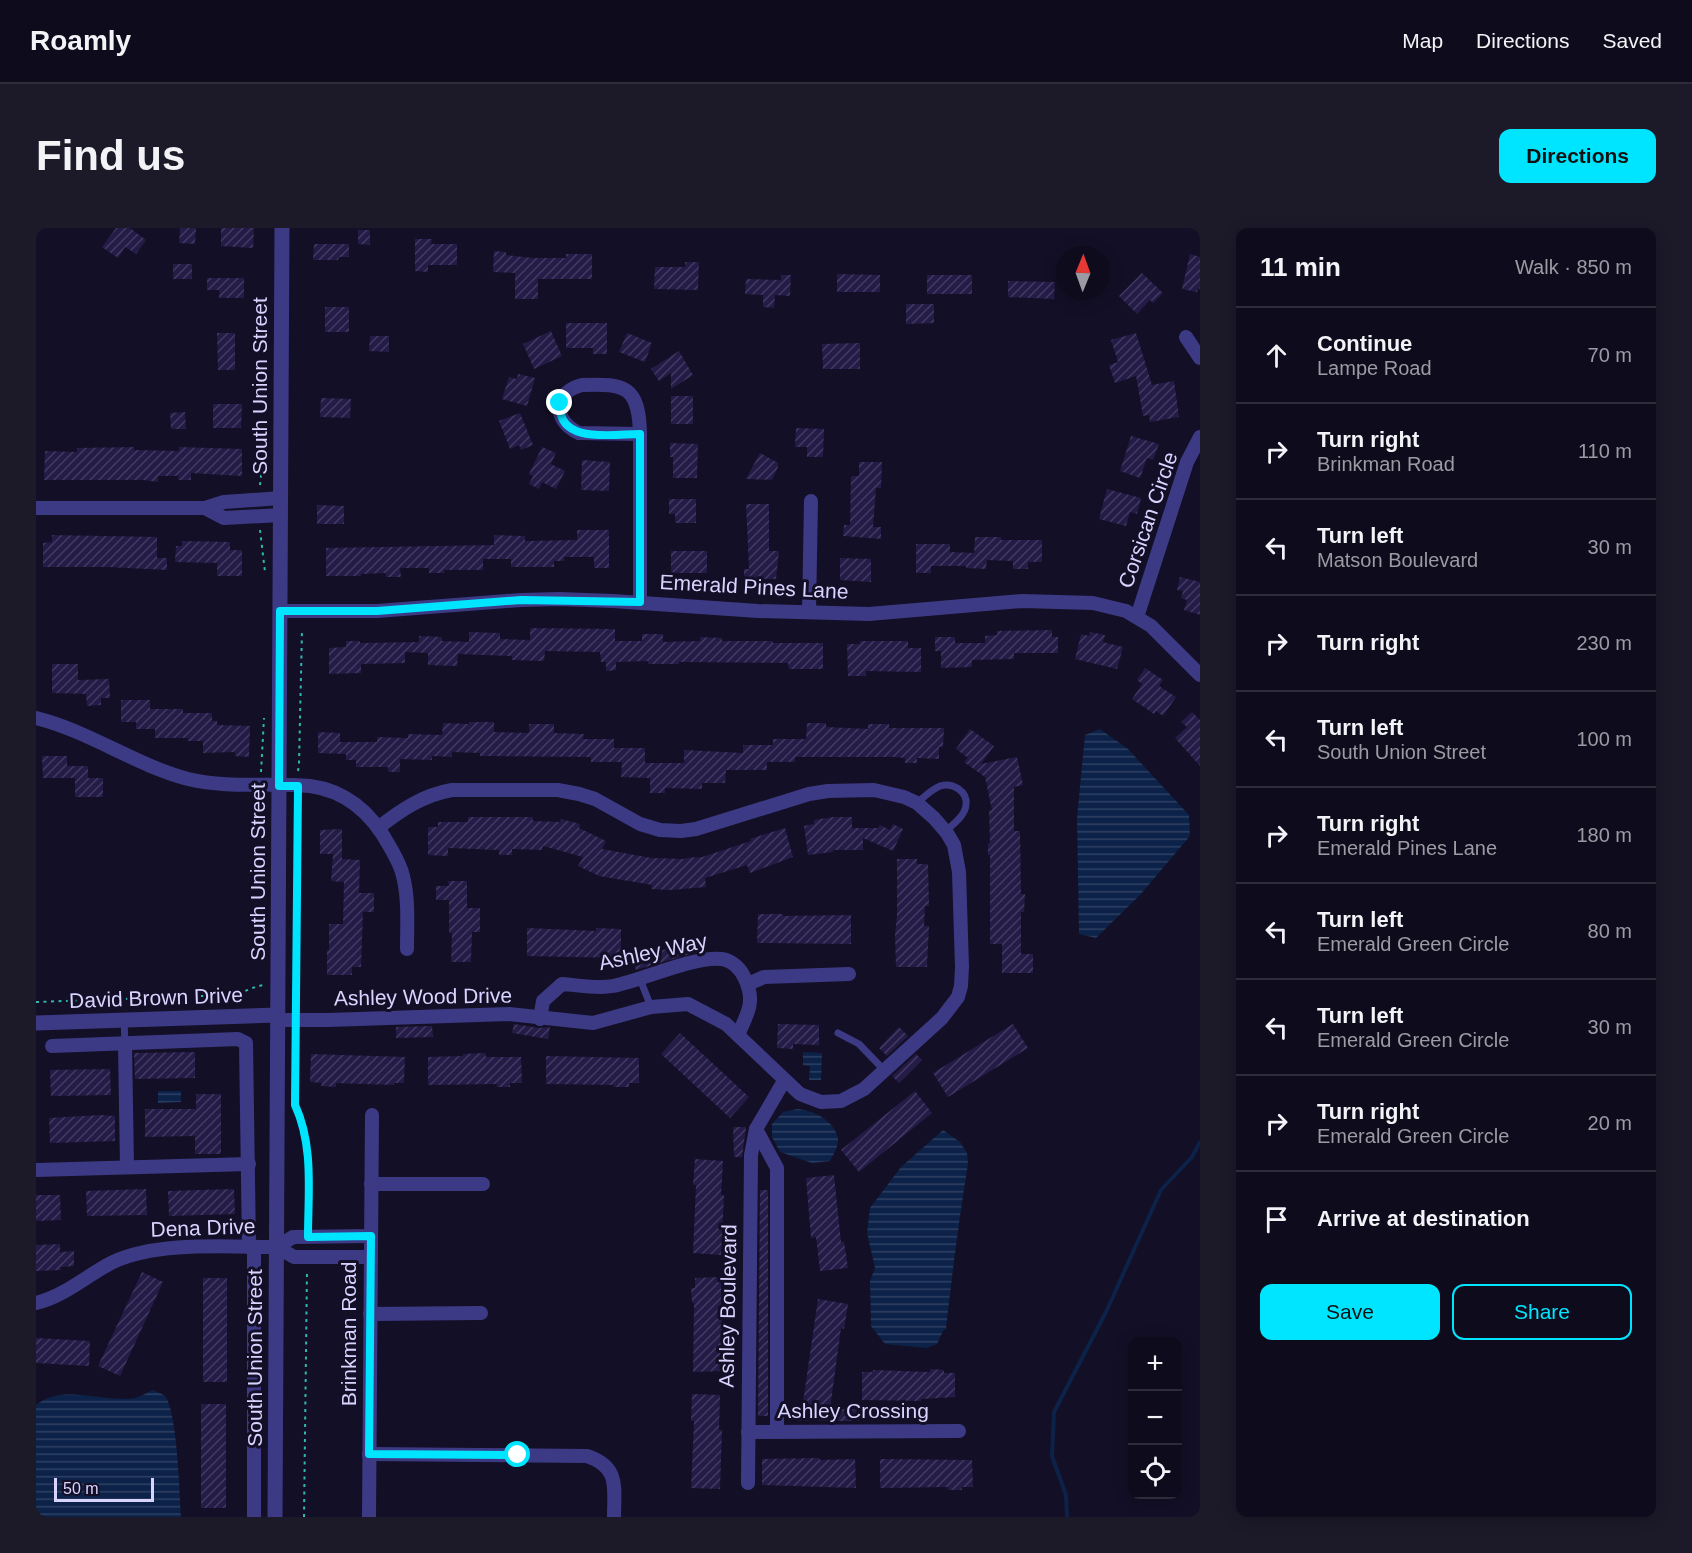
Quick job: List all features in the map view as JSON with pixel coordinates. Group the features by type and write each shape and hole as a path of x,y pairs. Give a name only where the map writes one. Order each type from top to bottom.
{"street":[{"name":"South Union Street","path":"275,1517 282,228"},
{"path":"1186,338 1200,358"},
{"path":"640,434 579,433 571,430 561,417 562,397 568,390 582,385 603,384 621,387 636,402 640,434 640,602"},
{"name":"Corsican Circle","path":"1137,617 1187,462 1200,437"},
{"path":"36,508 205,508 224,502 281,498"},
{"path":"809,612 811,501"},
{"path":"205,508 224,518 281,515"},
{"name":"Emerald Pines Lane","path":"280,611 377,611 521,600 640,602 758,611 868,614 982,603 1067,601 1109,605 1137,617 1156,630 1200,675"},
{"path":"36,718 80,733 139,761 187,778 216,785 298,786 327,789 341,795 366,812 378,828 403,873 408,911 407,949"},
{"path":"378,828 398,812 422,799 437,793 468,789 558,790 579,794 595,799 640,824 660,830 681,831 696,829 808,794 828,791 887,792 917,803 946,831"},
{"name":"Ashley Wood Drive","path":"278,1017 297,1020 509,1014 593,1023 651,1007 688,1004 726,1024 800,1094 821,1102 841,1101 864,1089 942,1018 958,997 962,967 959,872 954,845 946,831"},
{"name":"Ashley Way","path":"540,1019 543,1001 562,984 611,986 699,961 722,959 737,966 748,984"},
{"path":"738,1035 750,1007 752,995 748,984 764,977 849,974"},
{"name":"David Brown Drive","path":"36,1023 278,1017"},
{"name":"South Union Street","path":"125,1043 238,1039 242,1040 247,1047 252,1247 254,1517"},
{"path":"52,1046 125,1043 128,1167"},
{"name":"Ashley Boulevard","path":"748,1483 751,1155 756,1129 784,1081"},
{"name":"Brinkman Road","path":"369,1517 372,1115"},
{"path":"756,1129 777,1168 777,1432"},
{"path":"36,1170 249,1164"},
{"path":"371,1184 483,1184"},
{"path":"371,1236 293,1237 277,1247 294,1257 371,1257"},
{"name":"Dena Drive","path":"36,1303 58,1295 112,1262 139,1252 161,1248 277,1247"},
{"path":"370,1314 481,1313"},
{"name":"Ashley Crossing","path":"748,1432 959,1431"},
{"path":"369,1454 587,1456 607,1465 612,1474 614,1517"}],"lane":[{"path":"917,803 941,785 952,785 959,789 965,796 966,805 958,819 946,831"},
{"path":"640,978 651,1007"},
{"path":"124,1020 125,1043"},
{"path":"838,1033 859,1044 884,1070"}],"path":[{"path":"302,630 295,1105 303,1122 308,1158 308,1237"},
{"path":"36,1002 232,995 267,985"},
{"path":"304,1517 307,1257"}],"water":[{"path":"1100,729 1128,749 1189,815 1190,836 1140,895 1096,938 1079,934 1077,818 1085,735"},
{"path":"803,1052 822,1053 821,1080 809,1080 810,1066 803,1065"},
{"path":"158,1091 181,1091 181,1102 158,1103"},
{"path":"798,1109 828,1121 836,1132 838,1144 830,1161 812,1163 780,1152 772,1137 772,1124 783,1112"},
{"path":"943,1130 960,1142 967,1153 968,1164 946,1329 937,1344 927,1348 885,1344 871,1326 870,1281 875,1268 867,1233 870,1208 901,1167"},
{"path":"153,1390 165,1396 169,1404 177,1454 181,1517 36,1517 36,1405 58,1395 123,1399 137,1397"}],"building":[{"path":"116,228 130,228 146,240 136,254 125,247 118,258 102,247"},
{"path":"180,228 196,228 195,244 179,243"},
{"path":"221,228 254,228 253,248 221,246"},
{"path":"358,230 370,230 370,245 358,244"},
{"path":"415,239 432,239 431,244 457,244 457,265 428,265 428,272 415,271"},
{"path":"314,244 349,244 349,257 339,257 338,260 313,260"},
{"path":"494,251 506,252 506,255 533,258 566,258 566,254 592,254 592,279 538,279 538,299 515,299 515,273 493,272"},
{"path":"1190,254 1200,257 1200,289 1198,288 1197,292 1182,289"},
{"path":"685,262 699,262 698,290 654,289 655,267 685,267"},
{"path":"173,264 192,264 192,279 173,279"},
{"path":"1142,273 1163,293 1153,303 1150,300 1137,314 1119,296"},
{"path":"837,274 880,275 880,292 837,292"},
{"path":"781,275 791,275 790,296 775,295 774,308 763,307 763,295 745,294 746,279 781,280"},
{"path":"927,275 972,275 972,294 927,294"},
{"path":"207,278 244,278 244,298 219,298 219,290 207,290"},
{"path":"1008,281 1055,282 1054,299 1008,297"},
{"path":"906,304 934,304 934,323 906,324"},
{"path":"325,307 349,307 349,332 325,332"},
{"path":"566,323 607,323 607,354 593,354 593,348 566,348"},
{"path":"551,331 562,356 534,369 523,344"},
{"path":"217,333 235,333 235,370 218,370"},
{"path":"627,333 652,343 645,362 619,352"},
{"path":"1136,333 1152,385 1174,381 1179,417 1150,422 1149,415 1143,416 1136,376 1115,383 1109,365 1118,362 1111,340"},
{"path":"370,336 389,336 389,352 369,351"},
{"path":"860,343 860,369 823,369 822,344"},
{"path":"679,351 693,375 671,389 671,373 659,381 651,369"},
{"path":"518,374 535,378 527,406 502,399 509,377 517,379"},
{"path":"671,396 693,396 693,424 671,424"},
{"path":"321,398 351,399 350,418 320,417"},
{"path":"213,404 242,404 241,428 213,428"},
{"path":"185,412 186,429 171,429 170,413"},
{"path":"520,413 533,445 521,450 519,445 510,449 499,421"},
{"path":"796,428 824,429 823,457 807,457 807,447 795,447"},
{"path":"1131,436 1159,444 1153,460 1147,458 1140,478 1120,471"},
{"path":"670,443 698,444 697,478 673,478"},
{"path":"134,447 134,450 179,451 179,447 242,449 242,476 191,473 191,480 178,480 178,476 158,476 158,482 44,480 45,451 77,452 77,448"},
{"path":"542,447 556,453 551,464 565,471 556,489 542,482 539,489 529,484 533,476 529,474"},
{"path":"760,453 778,463 772,480 746,479"},
{"path":"582,460 610,462 609,491 581,490"},
{"path":"859,462 882,462 881,488 876,488 873,527 881,527 881,539 843,536 844,525 850,525 851,476 859,476"},
{"path":"1107,489 1141,498 1137,514 1130,512 1126,526 1099,519"},
{"path":"669,499 696,499 696,523 675,523 675,514 669,514"},
{"path":"746,504 769,504 769,551 779,551 776,579 744,579 744,569 749,569"},
{"path":"317,505 344,506 344,524 317,524"},
{"path":"577,530 609,530 609,568 594,568 594,557 564,557 564,561 554,561 554,567 511,567 511,559 483,559 483,570 444,570 444,573 429,573 429,568 400,568 401,577 386,577 386,573 326,576 326,548 494,545 494,535 525,536 525,541 577,540"},
{"path":"52,535 157,537 157,558 167,558 167,570 43,567 43,543 52,542"},
{"path":"975,537 1001,537 1001,540 1042,540 1042,562 1028,562 1028,569 1013,569 1013,561 987,560 986,569 966,568 966,566 931,566 931,573 916,573 916,544 950,544 950,552 974,553"},
{"path":"182,541 230,542 230,550 242,550 242,576 217,576 217,563 175,562 176,546 182,546"},
{"path":"671,551 707,551 707,573 671,573"},
{"path":"840,558 871,559 871,582 840,580"},
{"path":"1180,577 1200,582 1200,615 1184,610 1187,600 1181,598 1183,591 1177,590"},
{"path":"530,628 615,629 615,641 642,641 642,634 663,634 663,642 700,641 700,637 722,638 722,641 823,643 823,669 789,669 788,663 648,664 648,661 616,662 616,670 606,671 606,662 601,662 600,652 545,651 544,661 512,660 512,656 458,654 457,666 428,665 428,653 405,652 405,663 361,664 361,673 329,674 329,648 346,647 346,641 360,641 360,643 419,642 419,636 442,637 442,641 469,642 469,632 500,633 500,639 530,640"},
{"path":"1052,630 1052,637 1058,637 1058,653 1014,653 1014,659 972,660 972,667 941,668 941,651 935,651 935,637 955,637 955,643 985,643 985,636 997,635 997,631"},
{"path":"1090,632 1105,635 1103,642 1123,647 1117,669 1075,659 1081,634 1089,636"},
{"path":"860,641 908,641 908,648 921,648 921,672 866,671 866,676 848,676 847,644 860,644"},
{"path":"52,664 78,664 78,680 109,679 110,698 101,698 101,705 87,706 86,694 52,693"},
{"path":"1145,668 1163,680 1159,686 1176,697 1163,716 1156,711 1154,714 1132,699 1142,684 1137,680"},
{"path":"121,700 150,700 150,709 183,709 183,713 212,713 212,721 217,721 217,725 250,726 249,757 235,756 235,752 203,753 203,741 188,741 188,738 155,738 155,729 136,729 136,722 121,722"},
{"path":"1192,712 1200,720 1200,766 1175,738 1187,727 1181,722"},
{"path":"469,722 494,722 494,732 529,733 529,724 554,724 554,733 584,734 583,739 614,739 614,748 645,748 645,763 684,763 684,750 743,753 743,745 773,745 773,739 806,739 807,723 826,723 826,727 868,729 868,724 889,724 889,728 944,728 943,747 939,747 939,759 917,758 917,763 905,763 905,758 894,757 795,757 795,762 767,762 767,770 726,770 725,783 702,783 702,789 665,788 665,793 650,793 650,778 621,777 622,762 591,762 591,757 480,756 480,753 452,752 452,757 432,756 432,760 400,759 400,772 388,772 388,767 356,767 356,760 346,760 346,754 318,753 318,732 340,733 340,742 377,742 377,737 408,738 408,734 442,735 443,723 469,724"},
{"path":"970,729 994,746 981,764 1017,757 1023,785 1014,787 1014,831 1020,831 1021,894 1025,894 1024,912 1021,912 1021,954 1033,954 1033,973 1002,973 1002,944 990,944 988,843 990,843 989,810 992,810 985,777 964,762 968,758 956,749"},
{"path":"42,756 67,756 67,766 88,766 88,778 103,778 103,797 75,797 75,778 43,778"},
{"path":"468,817 533,817 533,821 560,822 561,819 580,824 579,828 606,841 602,849 651,858 702,857 785,828 793,857 750,873 747,865 705,878 706,887 670,890 651,889 652,885 599,876 578,866 583,857 543,846 542,850 512,849 512,855 499,855 499,850 448,848 448,856 428,855 428,827 438,827 438,822 468,822"},
{"path":"852,817 852,828 878,828 880,825 890,830 893,824 903,829 893,851 863,838 863,850 833,850 833,852 808,855 804,826 814,824 814,820"},
{"path":"342,829 342,859 360,860 359,893 374,893 374,912 363,912 361,967 352,967 352,975 327,975 329,924 343,924 344,882 331,881 333,854 320,854 320,830"},
{"path":"897,859 917,859 917,864 928,864 929,906 925,906 924,926 929,926 927,967 896,967"},
{"path":"448,881 467,881 467,908 480,908 480,932 472,932 471,962 451,962 452,933 449,933 449,900 436,900 436,886 449,886"},
{"path":"758,914 851,915 851,944 757,943"},
{"path":"527,928 596,931 596,928 621,929 621,958 527,956"},
{"path":"690,942 693,953 636,970 632,959"},
{"path":"514,1024 539,1028 550,1027 548,1039 512,1033"},
{"path":"778,1024 819,1025 819,1045 793,1044 793,1049 777,1048"},
{"path":"1013,1024 1028,1048 948,1097 933,1073"},
{"path":"432,1026 433,1037 396,1038 396,1027"},
{"path":"899,1027 908,1036 887,1056 879,1048"},
{"path":"680,1033 749,1097 730,1118 661,1054"},
{"path":"195,1052 195,1078 135,1079 134,1053"},
{"path":"485,1053 486,1057 521,1057 522,1083 510,1083 510,1087 497,1087 497,1084 428,1085 428,1057"},
{"path":"311,1054 405,1057 404,1083 394,1083 394,1085 336,1083 336,1087 321,1086 322,1083 310,1082"},
{"path":"916,1054 922,1060 899,1083 892,1076"},
{"path":"546,1056 639,1058 639,1083 629,1083 629,1087 546,1084"},
{"path":"110,1069 111,1095 51,1096 50,1070"},
{"path":"915,1091 932,1113 859,1172 841,1150"},
{"path":"196,1094 221,1094 221,1154 195,1154 195,1136 145,1137 145,1109 196,1109"},
{"path":"115,1116 115,1141 50,1143 49,1118"},
{"path":"733,1127 746,1127 742,1157 734,1157"},
{"path":"695,1159 723,1161 721,1255 693,1253"},
{"path":"834,1175 841,1242 844,1242 848,1268 820,1271 816,1237 811,1238 806,1178"},
{"path":"146,1189 147,1215 87,1216 86,1191"},
{"path":"234,1189 235,1214 169,1216 168,1191"},
{"path":"760,1190 768,1190 768,1416 758,1416"},
{"path":"36,1195 60,1195 61,1220 36,1221"},
{"path":"60,1244 60,1252 74,1251 74,1266 60,1267 61,1270 36,1271 36,1245"},
{"path":"142,1272 163,1282 120,1376 98,1366"},
{"path":"721,1277 723,1371 693,1372 694,1303 692,1303 691,1288 695,1288 695,1278"},
{"path":"203,1278 227,1278 227,1382 203,1382"},
{"path":"818,1299 848,1304 844,1329 841,1328 830,1409 859,1409 859,1421 797,1421 797,1409 802,1409"},
{"path":"36,1338 90,1341 89,1366 36,1363"},
{"path":"930,1369 955,1373 955,1397 921,1399 921,1401 862,1400 862,1372 873,1372 873,1370 930,1372"},
{"path":"692,1394 720,1395 719,1430 722,1430 720,1489 691,1488 694,1421 691,1421"},
{"path":"201,1404 226,1404 226,1508 201,1508"},
{"path":"820,1458 820,1460 855,1459 856,1488 762,1485 762,1459"},
{"path":"880,1459 972,1460 973,1487 962,1487 962,1490 948,1490 948,1487 880,1488"}],"waterway":[{"path":"1067,1517 1066,1495 1052,1456 1054,1412 1106,1312 1161,1190 1192,1157 1200,1142"}],"route":[{"path":"518,1455 369,1454 371,1236 308,1237 308,1158 303,1122 295,1105 298,786 279,786 280,611 377,611 559,599 640,602 640,434 593,434 571,430 561,417 560,403"}]}
